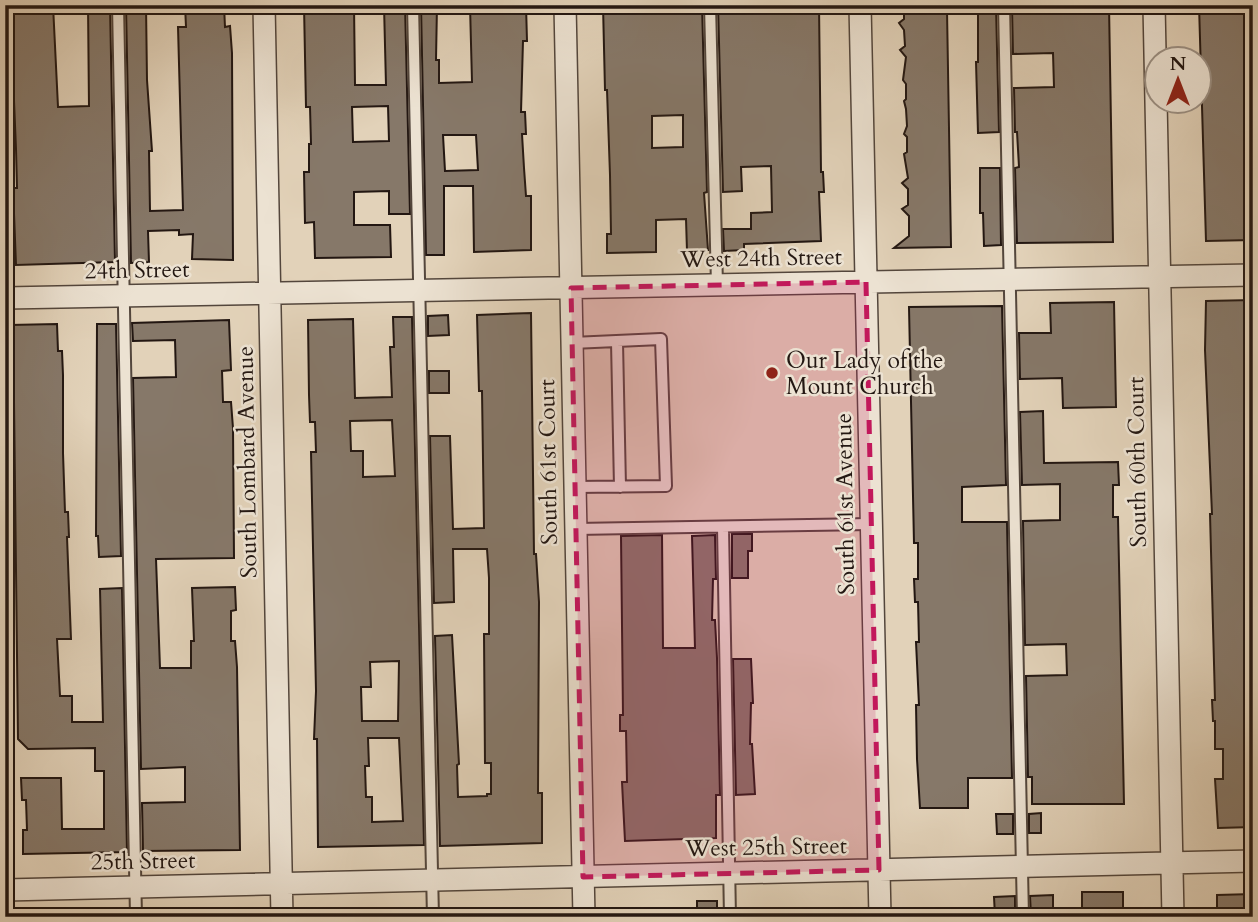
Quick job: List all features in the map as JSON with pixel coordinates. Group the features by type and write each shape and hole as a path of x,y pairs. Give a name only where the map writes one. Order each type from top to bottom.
{"street":[{"name":"South Lombard Avenue","path":"264,5 282,917"},
{"name":"South 61st Court","path":"565,5 584,917"},
{"name":"South 61st Avenue","path":"860,5 880,917"},
{"name":"South 60th Court","path":"1154,5 1173,917"},
{"name":"West 24th Street","path":"270,294 1253,275"},
{"name":"24th Street","path":"5,298 270,294"},
{"name":"West 25th Street","path":"281,884 1253,861"},
{"name":"25th Street","path":"5,890 281,884"}],"lane":[{"path":"118,5 136,917"},
{"path":"413,5 433,917"},
{"path":"710,5 718,285"},
{"path":"1004,5 1023,917"},
{"path":"572,343 661,339 666,486 575,487"},
{"path":"617,342 620,486"},
{"path":"576,530 871,524"},
{"path":"723,527 730,917"}],"highlighted area":[{"path":"866,282 879,870 583,877 571,288"}],"building":[{"path":"10,5 53,5 58,107 89,106 88,5 110,5 115,262 16,265 13,188 17,188"},
{"path":"126,5 146,5 152,151 149,151 150,211 183,210 178,27 186,27 185,5 224,5 225,27 230,26 232,53 233,260 192,259 193,234 179,235 179,230 148,231 149,262 131,263"},
{"path":"304,5 354,5 355,85 386,85 384,5 405,5 410,214 389,214 389,191 354,192 354,225 390,225 391,257 315,258 314,222 305,223 304,172 309,172 311,144 310,107 306,107","holes":["388,106 389,141 353,142 352,107"]},
{"path":"421,5 437,5 436,60 439,60 439,83 472,82 470,5 526,5 527,41 523,41 521,112 525,112 526,134 522,134 526,196 531,196 531,250 474,252 473,186 444,186 444,255 426,255","holes":["443,135 476,135 478,170 445,171"]},
{"path":"603,5 702,5 707,192 704,193 708,250 687,251 686,219 656,220 656,252 607,253 607,234 611,234","holes":["683,115 683,147 652,148 652,116"]},
{"path":"718,5 819,5 821,172 824,192 819,192 821,241 744,244 744,250 724,251 723,229 751,229 751,213 772,212 771,166 741,167 742,191 723,192"},
{"path":"1109,5 1113,242 1017,243 1015,168 1019,167 1014,88 1054,87 1053,53 1013,54 1012,7"},
{"path":"1199,5 1253,5 1253,240 1206,241 1202,116 1212,116 1212,46 1200,46"},
{"path":"996,7 999,132 978,133 978,8"},
{"path":"947,10 951,247 894,248 909,236 909,216 902,209 908,205 908,189 902,183 908,178 904,154 907,152 907,137 904,134 907,126 904,101 906,84 903,80 906,57 900,50 905,46 904,30 899,23 904,19 904,11"},
{"path":"980,168 1000,168 1001,245 984,246 983,213 980,213"},
{"path":"1253,300 1253,827 1218,828 1215,779 1223,779 1223,749 1215,749 1212,700 1215,700 1212,514 1205,350 1206,301"},
{"path":"1114,302 1116,407 1063,408 1062,378 1020,379 1019,333 1051,333 1050,303"},
{"path":"1002,306 1006,485 962,487 962,522 1007,522 1012,778 968,778 968,808 920,808 916,705 919,705 916,642 919,642 918,602 915,602 914,579 918,579 918,543 914,543 909,307"},
{"path":"531,313 534,554 539,602 538,793 542,793 542,843 440,846 435,636 452,635 459,764 458,797 487,796 491,794 491,763 485,763 484,634 489,634 489,578 487,549 453,549 454,602 434,603 430,436 450,436 453,529 484,528 482,391 479,391 477,315"},
{"path":"448,315 449,335 428,336 428,316"},
{"path":"393,317 412,317 424,845 318,847 311,452 316,452 315,422 310,422 308,320 353,319 355,398 392,397 390,347 394,347","holes":["392,420 395,476 363,477 363,451 351,451 350,421","399,661 398,721 362,721 361,687 371,687 370,662","368,738 399,738 403,821 372,822 372,797 366,797 365,766 369,766"]},
{"path":"229,320 231,370 222,371 223,402 231,402 233,428 234,558 156,559 160,668 191,668 191,641 194,641 192,588 235,587 236,610 231,611 231,641 235,641 237,667 240,850 143,851 142,803 185,802 185,767 141,769 133,378 176,377 175,340 133,341 132,323"},
{"path":"57,324 58,351 62,351 63,453 65,512 68,512 71,639 57,639 60,696 72,696 72,722 103,722 100,589 122,588 127,852 23,854 23,830 27,830 26,800 22,800 21,778 61,778 62,829 104,829 104,771 95,771 95,748 28,749 18,739 14,402 10,325"},
{"path":"97,324 116,324 121,556 99,557 96,536"},
{"path":"429,371 449,371 449,393 429,393"},
{"path":"1043,411 1044,463 1118,462 1119,485 1113,485 1113,517 1118,517 1124,804 1032,804 1032,777 1028,777 1026,676 1067,675 1066,644 1025,645 1023,521 1060,520 1060,484 1022,485 1020,412"},
{"path":"732,534 752,534 752,551 748,551 748,578 732,578"},
{"path":"662,535 663,648 695,648 692,536 715,535 716,579 713,579 712,620 715,620 717,658 720,795 716,795 716,838 625,841 622,782 627,782 626,731 620,731 620,715 623,715 621,536"},
{"path":"733,659 751,659 753,703 750,744 755,794 736,795"},
{"path":"1041,813 1041,833 1029,833 1029,814"},
{"path":"996,814 1013,814 1013,834 997,834"},
{"path":"1082,892 1123,892 1123,917 1082,917"},
{"path":"1253,894 1253,917 1217,917 1217,895"},
{"path":"1053,895 1053,915 1031,915 1030,896"},
{"path":"1015,896 1015,916 995,916 994,897"},
{"path":"697,901 717,901 717,917 697,917"}],"place":[{"name":"Our Lady of the Mount Church","path":"772,373"}]}
